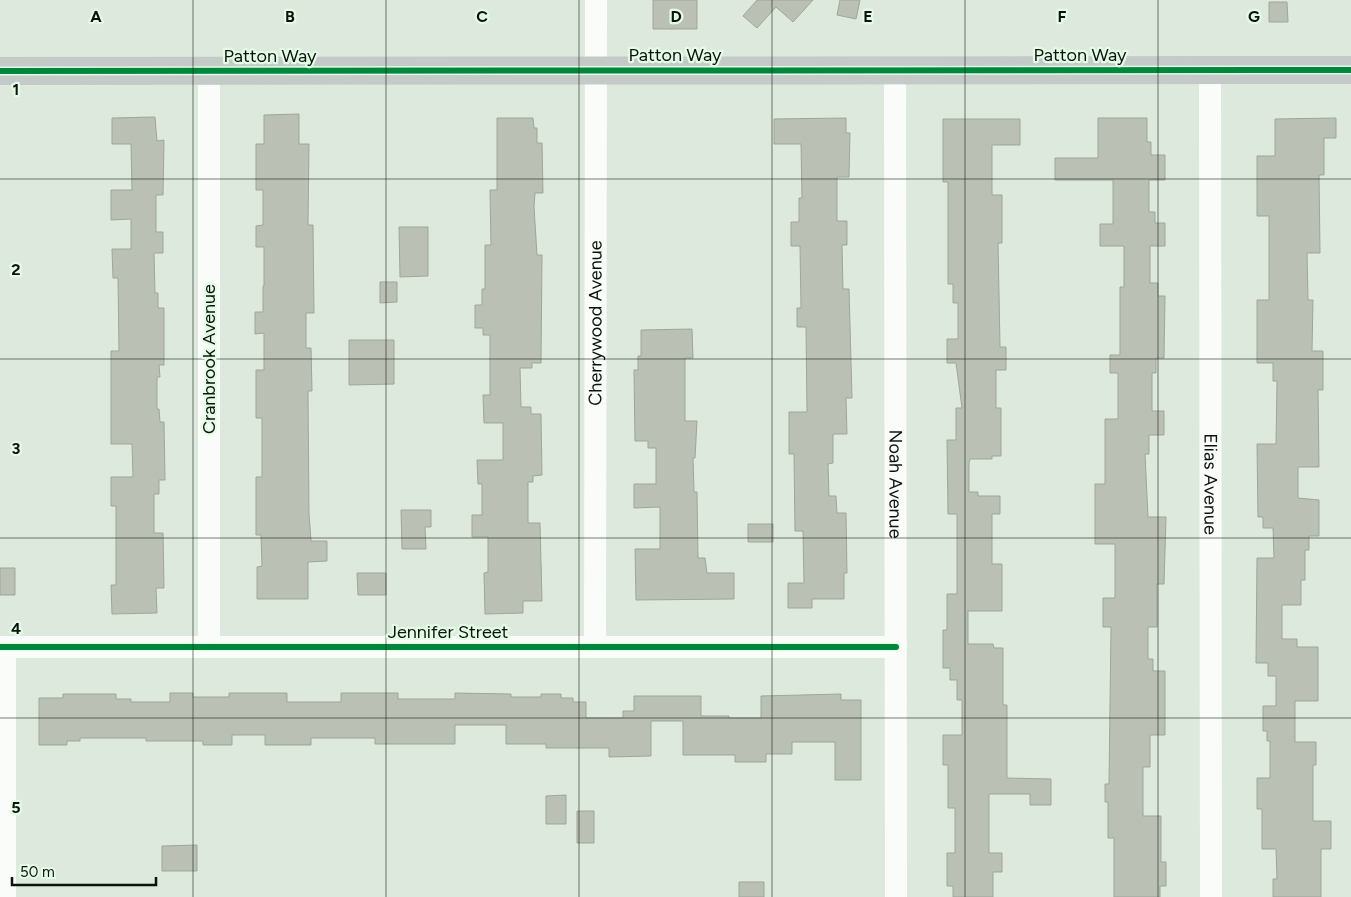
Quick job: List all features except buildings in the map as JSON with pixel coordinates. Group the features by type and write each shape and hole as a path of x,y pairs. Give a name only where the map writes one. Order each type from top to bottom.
{"street":[{"name":"Cherrywood Avenue","path":"595,647 596,0"},
{"name":"Noah Avenue","path":"896,70 896,897"},
{"name":"Elias Avenue","path":"1210,70 1211,897"},
{"name":"Patton Way","path":"0,71 1351,70"},
{"name":"Cranbrook Avenue","path":"209,71 209,647"},
{"name":"Jennifer Street","path":"2,647 896,647"},
{"path":"2,647 5,897"}],"cycle path":[{"path":"0,71 1351,70"},
{"path":"0,647 896,647"}]}
